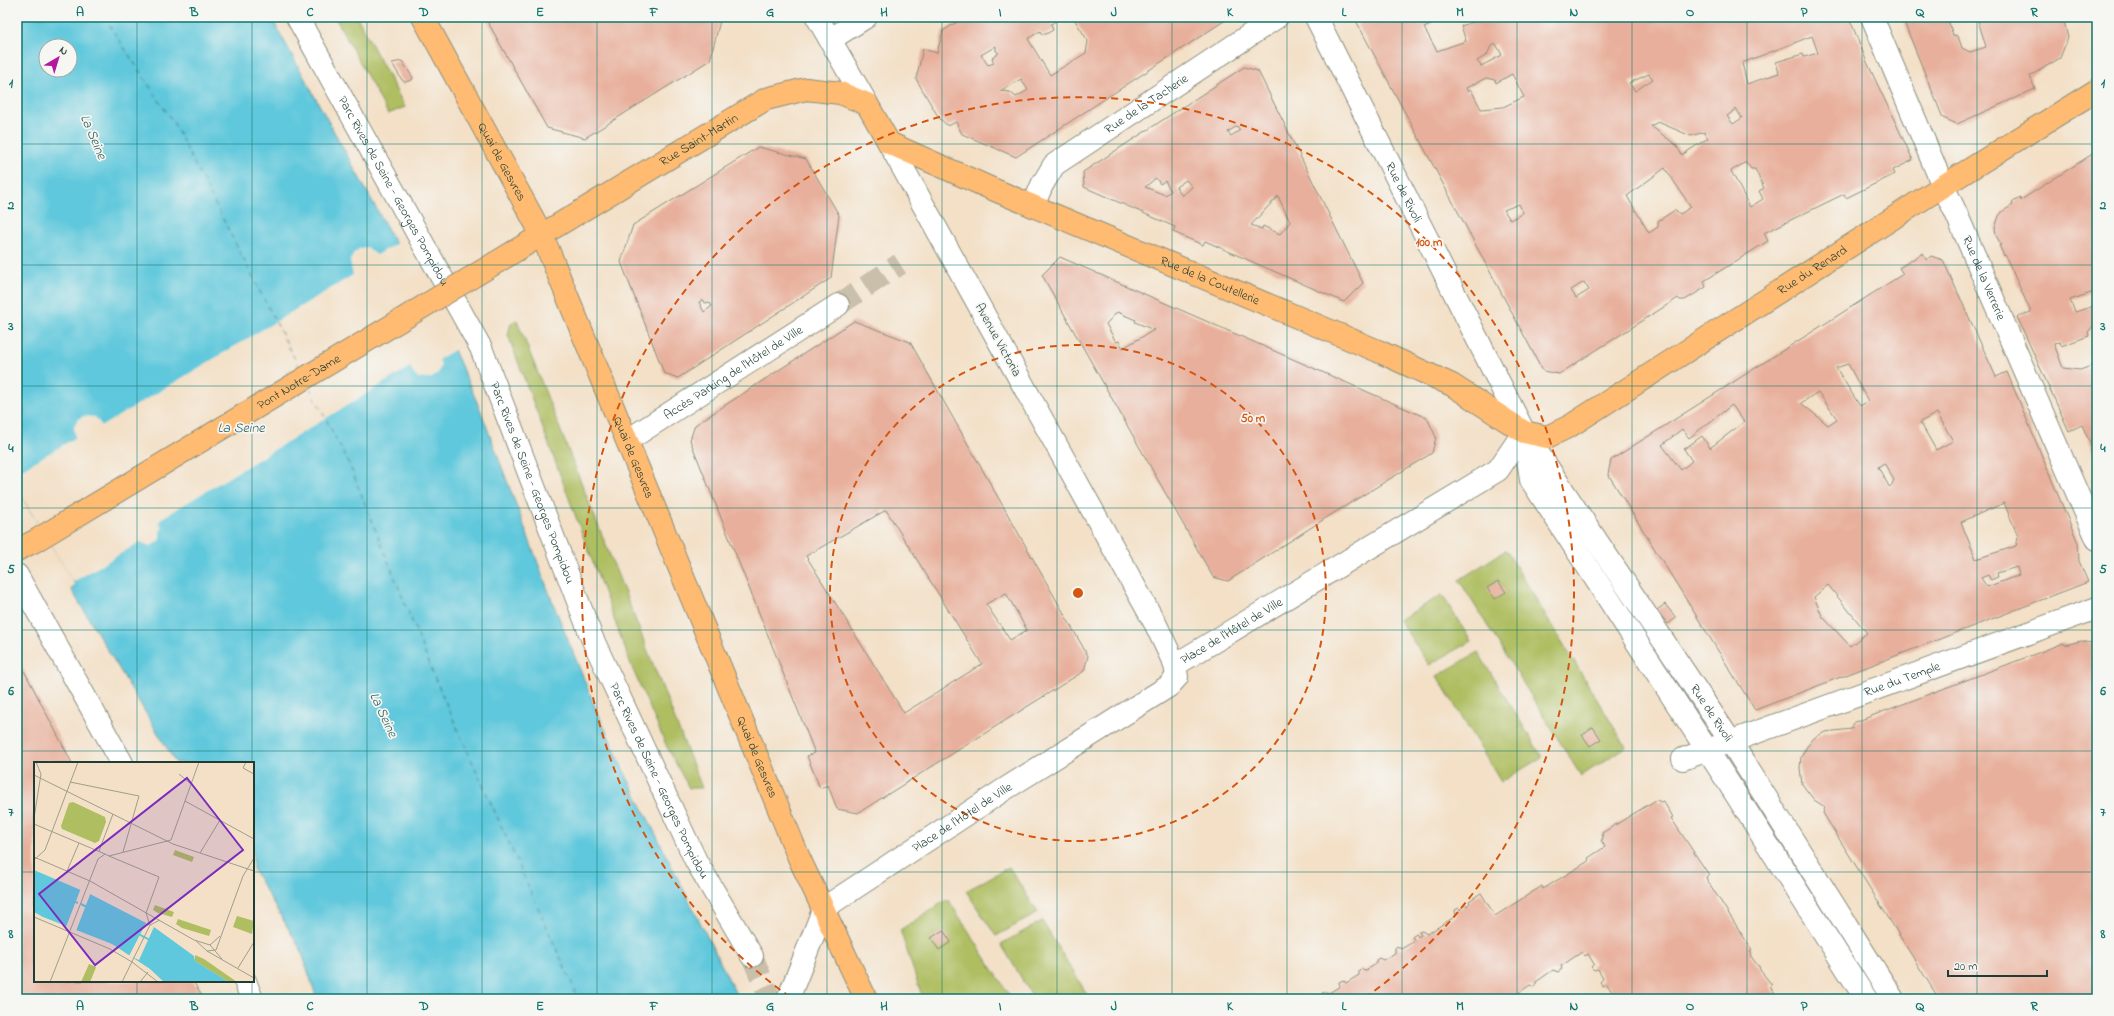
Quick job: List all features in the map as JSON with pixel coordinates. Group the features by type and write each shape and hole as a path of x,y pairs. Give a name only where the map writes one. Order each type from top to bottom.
{"main road":[{"name":"Quai de Gesvres","path":"423,17 542,235 628,440 799,858 866,999"},
{"name":"Rue Saint-Martin","path":"542,235 766,99 806,89 840,94 867,104"},
{"name":"Rue du Renard","path":"1524,432 1547,437 1570,426 1943,186 2097,90"},
{"name":"Avenue Victoria","path":"867,104 889,143"},
{"name":"Rue de la Coutellerie","path":"889,143 1033,206 1378,351 1452,385 1524,432"},
{"name":"Pont Notre-Dame","path":"26,546 542,235"}],"street":[{"name":"Parc Rives de Seine - Georges Pompidou","path":"297,17 481,348 592,638 696,861 752,956"},
{"name":"Avenue Victoria","path":"817,17 867,104"},
{"path":"831,39 866,17"},
{"name":"Rue de la Tacherie","path":"1033,206 1042,184 1054,165 1277,17"},
{"name":"Rue de Rivoli","path":"1316,17 1524,432 1731,742 1893,999"},
{"name":"Rue de la Verrerie","path":"1872,17 1943,186 2097,539"},
{"name":"Avenue Victoria","path":"889,143 1156,625 1174,665"},
{"name":"Accès Parking de l'Hôtel de Ville","path":"628,440 838,305"},
{"name":"Rue de Rivoli","path":"1524,432 1531,480 1708,750 1866,999"},
{"name":"Place de l'Hôtel de Ville","path":"824,908 1011,785 1169,686 1177,677 1174,665 1237,629 1498,470 1524,432"},
{"path":"17,575 121,762"},
{"name":"Rue du Temple","path":"1683,759 2097,608"},
{"path":"789,996 824,908"},
{"path":"245,982 252,999"}],"green space":[{"path":"335,17 357,17 405,107 388,114"},
{"path":"517,320 702,788 689,788 667,747 633,670 508,335 511,323"},
{"path":"1506,550 1626,747 1581,776 1459,580"},
{"path":"1442,595 1471,641 1429,665 1399,620"},
{"path":"1478,652 1542,757 1501,782 1437,676"},
{"path":"1009,867 1038,913 996,936 966,891"},
{"path":"948,899 1012,999 923,999 900,930"},
{"path":"1042,921 1090,999 1034,999 1001,944"}],"water":[{"name":"La Seine","path":"17,17 271,17 454,350 480,409 553,603 596,709 623,769 736,994 741,999 317,999 301,950 254,871 254,762 175,762 71,589 76,586 17,489"}],"pier":[{"path":"397,243 456,349 439,359 441,365 438,373 432,378 420,378 416,377 410,367 162,518 159,522 163,528 160,530 160,539 156,543 150,546 140,542 73,582 17,489 17,472 75,438 74,427 78,419 84,416 95,417 102,426 353,275 350,261 353,254 360,248 367,248 377,255"}],"building":[{"path":"485,17 721,17 710,60 585,138 547,128"},
{"path":"965,17 1062,17 1051,24 1053,30 1046,34 1042,34 1040,31 1028,39 1050,75 1086,53 1088,41 1074,19 1068,17 1225,17 1224,21 1016,157 962,134 956,122 948,126 939,118 916,79 923,49 937,53 943,31","holes":["996,46 996,51 999,53 992,58 994,63 988,65 981,55","1021,79 1028,90 1016,97 1010,92 1000,91"]},
{"path":"1354,17 1434,17 1432,24 1424,28 1437,51 1466,41 1461,26 1485,18 1489,20 1497,17 1849,17 1866,60 1913,160 1893,170 1895,174 1846,198 1844,194 1764,233 1768,241 1704,281 1706,287 1685,300 1680,300 1678,298 1559,374 1543,371","holes":["1812,36 1818,53 1804,57 1803,54 1776,62 1779,73 1747,84 1742,63","1496,44 1502,55 1481,66 1477,61 1487,55 1491,46","1512,74 1524,97 1503,107 1481,109 1471,90 1468,92 1466,88 1486,78 1495,80 1496,83","1649,74 1653,79 1635,91 1629,83","1736,109 1742,118 1733,124 1727,116","1658,122 1691,136 1704,132 1708,138 1682,155 1676,145 1651,126","1746,162 1751,169 1755,169 1764,188 1759,191 1763,199 1750,207 1731,171","1665,168 1691,207 1680,214 1675,210 1658,221 1658,227 1649,233 1627,196","1519,204 1523,213 1510,220 1504,210","1584,282 1589,290 1576,298 1571,290"]},
{"path":"1902,17 1951,17 1949,23 1953,35 1958,36 1962,48 1970,52 1986,47 1977,17 2063,17 2068,38 2060,58 2030,76 2035,89 1957,124 1943,118"},
{"path":"402,61 413,78 412,80 405,82 402,80 392,63"},
{"path":"1244,67 1258,71 1363,283 1344,302 1205,241 1203,245 1173,232 1175,227 1084,187 1083,172","holes":["1237,126 1240,130 1231,136 1228,132","1156,178 1160,184 1165,181 1171,191 1165,195 1145,187","1186,180 1192,187 1182,196 1176,187","1278,196 1290,222 1280,234 1263,226 1262,229 1251,225"]},
{"path":"758,147 806,159 839,215 831,278 678,378 664,373 621,262 633,225","holes":["703,300 705,303 709,302 712,306 704,312 699,302"]},
{"path":"2097,151 2097,291 2070,300 2075,312 2097,305 2097,332 2094,325 2088,332 2089,336 2061,346 2060,342 2054,344 2063,368 2080,370 2097,364 2097,459 2082,425 2069,431 2017,317 2031,312 1999,245 2001,245 1996,235 1995,228 1999,216 2003,211 2013,205 2012,203 2020,197 2021,200"},
{"path":"1923,253 1926,260 1931,256 1943,260 1996,377 2007,372 2078,543 2079,561 2088,582 1755,710 1608,474 1611,460 1903,274 1899,268","holes":["1848,364 1868,401 1860,406 1836,368","1818,392 1837,419 1828,425 1801,403","1732,405 1744,422 1710,448 1702,436 1684,449 1692,461 1681,470 1662,445 1682,429 1689,438","1937,413 1953,441 1936,450 1920,422","1884,463 1894,480 1890,488 1878,467","2004,503 2018,536 2016,546 1976,559 1961,522","2017,567 2019,575 1987,587 1981,578 1988,575 1991,580 1998,577 1997,573","1828,585 1867,633 1850,646 1822,616 1814,597"]},
{"path":"1060,257 1427,418 1436,437 1432,453 1329,516 1228,581 1213,577 1042,275","holes":["1117,312 1136,320 1135,322 1154,330 1123,348 1119,341 1116,342 1106,324"]},
{"path":"854,321 910,342 1088,656 1084,671 858,813 837,809 828,785 820,788 807,756 815,753 690,440 695,425","holes":["886,510 982,664 904,713 806,556","1006,593 1027,630 1010,640 986,604"]},
{"path":"1498,581 1506,592 1495,599 1487,588"},
{"path":"1665,604 1676,618 1668,624 1657,610"},
{"path":"2081,641 2097,644 2097,999 1939,999 1823,813 1825,807 1814,800 1802,784 1800,768 1801,757 1814,738 1825,732 1852,729 1853,723 2064,643 2065,645"},
{"path":"17,657 71,762 34,762 34,982 194,982 204,999 17,999"},
{"path":"1593,727 1601,739 1590,746 1582,735"},
{"path":"1656,800 1661,802 1663,801 1673,817 1671,818 1709,875 1706,877 1707,880 1752,950 1750,951 1752,954 1750,955 1772,985 1770,986 1776,996 1783,999 1611,999 1610,997 1613,994 1607,984 1603,986 1600,982 1603,979 1598,969 1594,970 1591,967 1594,964 1588,954 1585,956 1582,952 1561,966 1562,969 1558,972 1553,970 1536,982 1534,987 1530,985 1510,999 1319,999 1322,997 1322,993 1329,993 1340,986 1339,982 1343,980 1346,983 1359,975 1359,971 1361,969 1365,971 1376,964 1376,960 1379,958 1383,960 1395,953 1395,948 1397,946 1401,949 1415,941 1412,937 1416,934 1418,937 1421,935 1419,932 1422,931 1427,934 1456,916 1455,910 1459,908 1460,910 1465,904 1467,906 1470,903 1469,901 1481,893 1495,916 1542,886 1543,889 1587,862 1589,860 1588,858 1605,847 1601,840 1603,839 1602,833"},
{"path":"943,930 951,942 939,950 931,938"}],"ferry route":[{"path":"104,17 173,122 300,369"},
{"path":"310,388 350,466 436,681 579,999"}],"tunnel":[{"path":"838,305 900,264"},
{"path":"752,956 770,999"}]}
